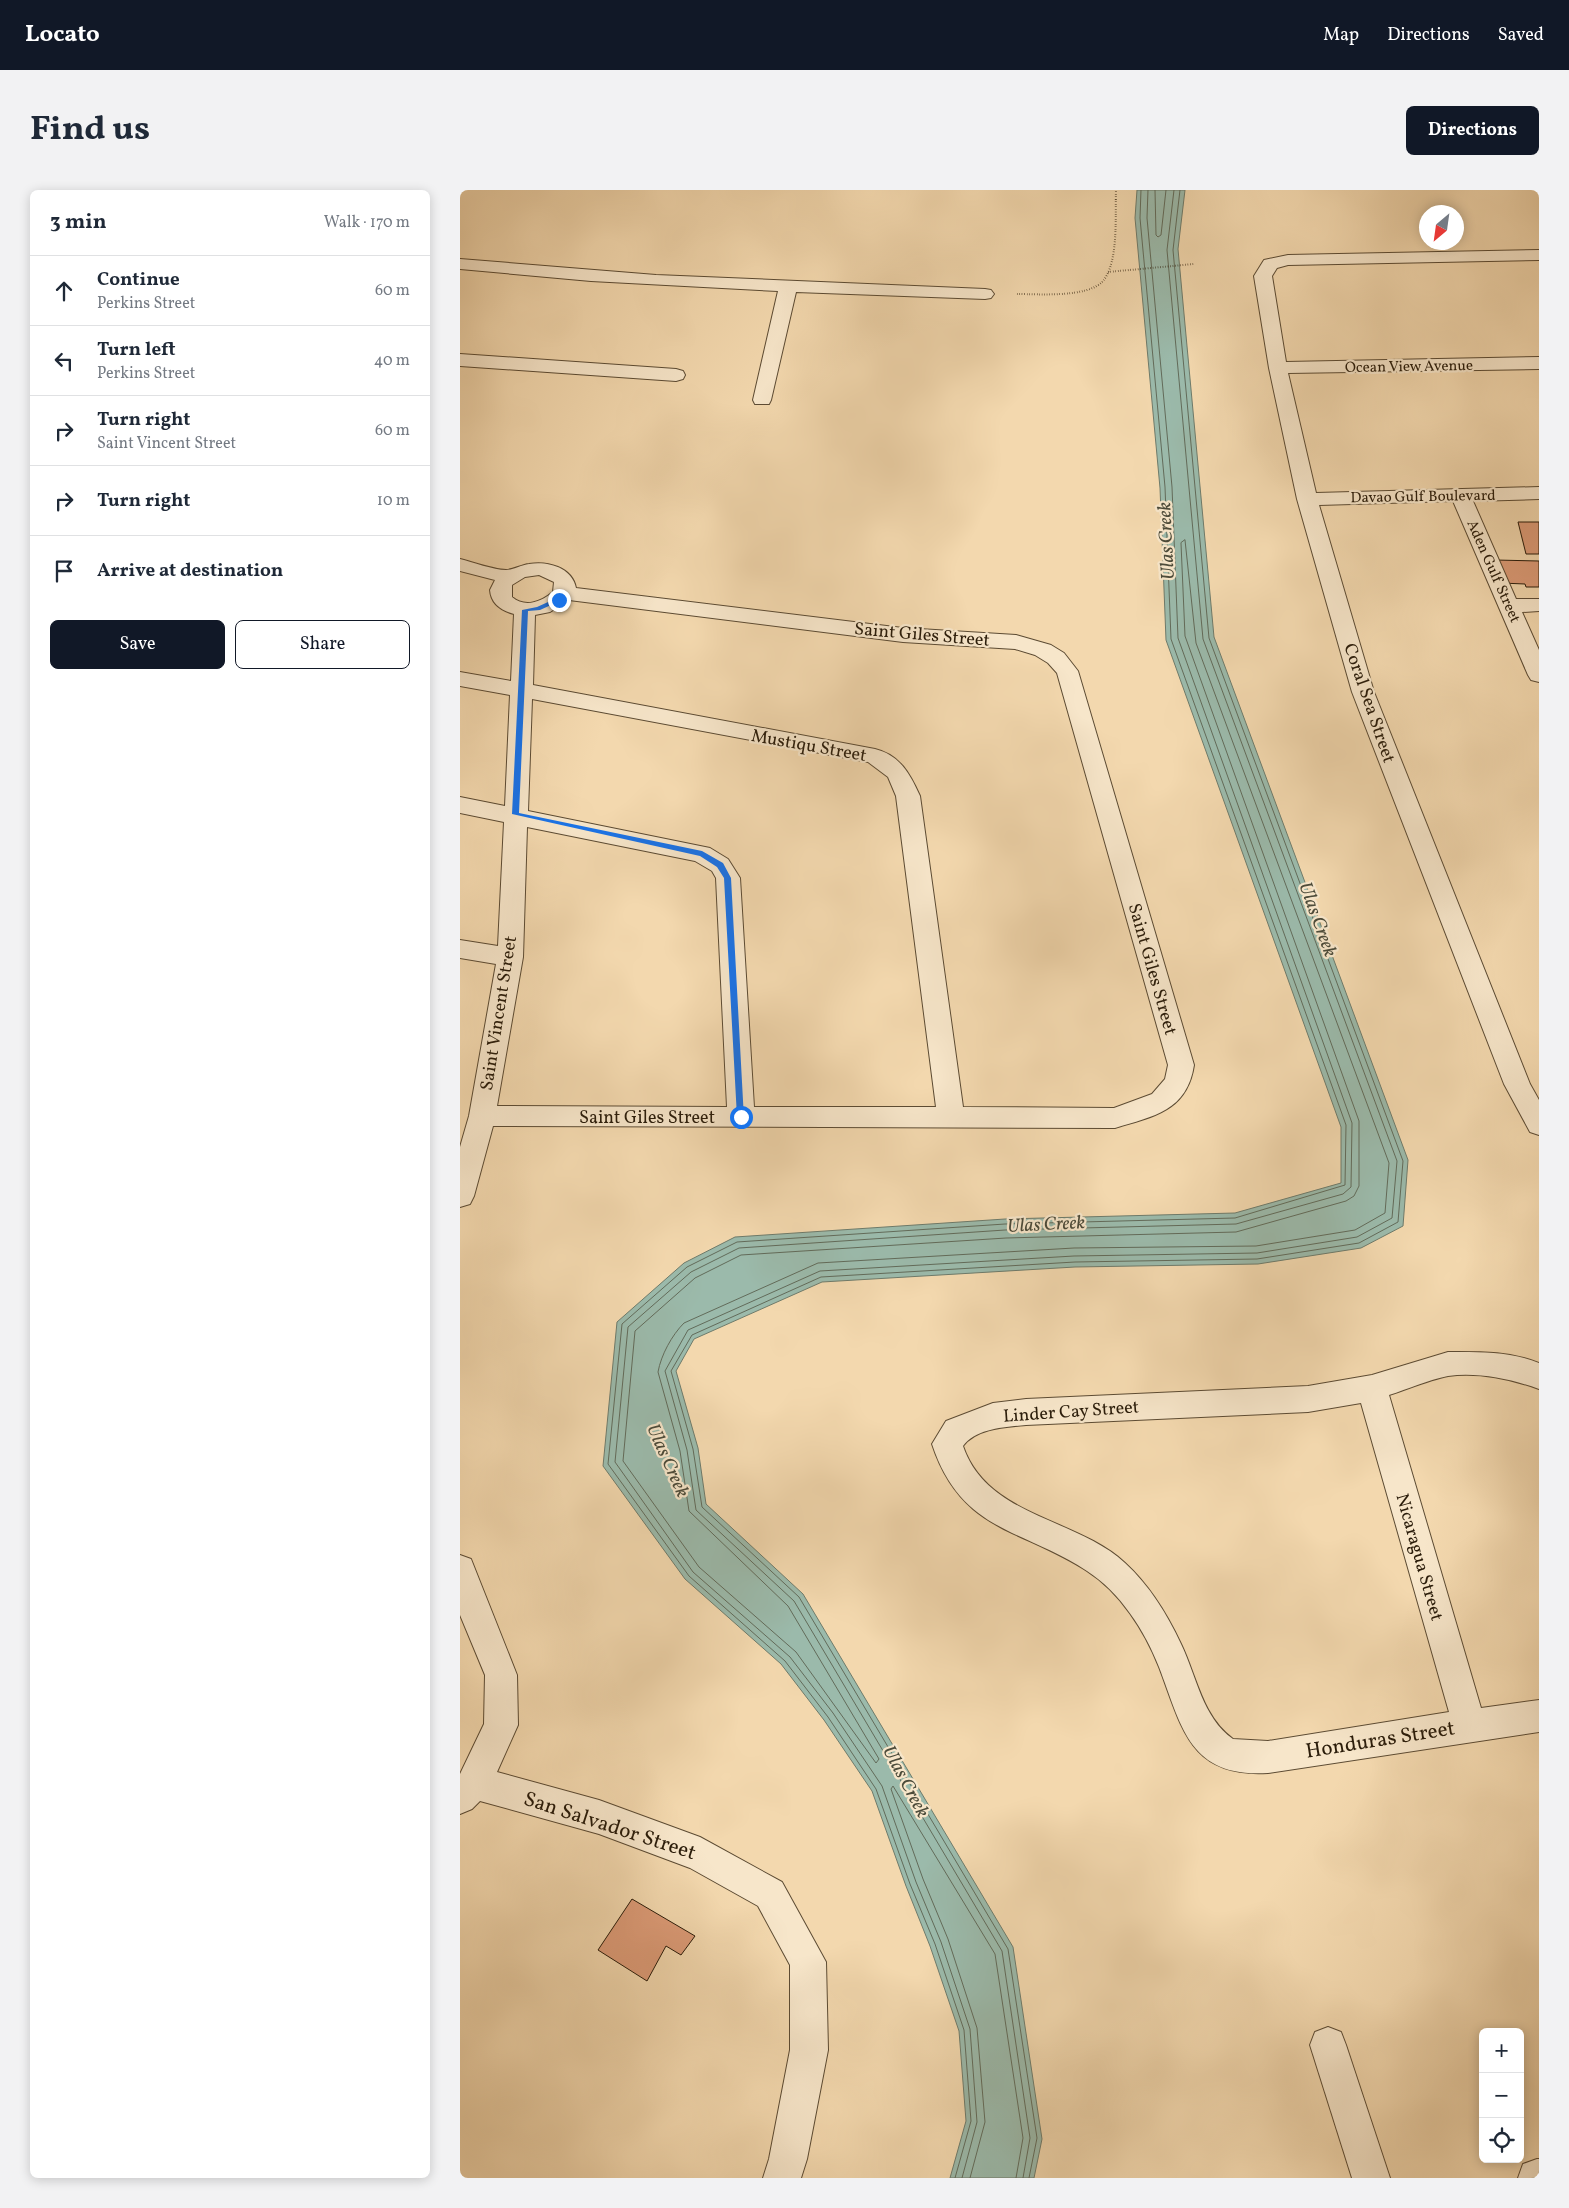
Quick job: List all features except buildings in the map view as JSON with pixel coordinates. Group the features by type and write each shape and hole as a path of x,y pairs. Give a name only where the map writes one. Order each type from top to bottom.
{"street":[{"name":"Coral Sea Street","path":"1539,255 1288,260 1270,264 1263,276 1278,368 1307,498 1363,692 1528,1084 1539,1125"},
{"path":"460,264 569,274 788,288 984,294"},
{"path":"762,400 788,288"},
{"path":"460,360 676,375"},
{"name":"Ocean View Avenue","path":"1278,368 1539,363"},
{"name":"Davao Gulf Boulevard","path":"1307,498 1539,493"},
{"name":"Aden Gulf Street","path":"1460,495 1539,675"},
{"path":"460,565 509,577"},
{"path":"529,570 551,571 564,580 567,586 565,593 549,605 525,610 507,604 499,594 503,582 509,577 529,570"},
{"name":"Saint Giles Street","path":"482,1116 1115,1118 1161,1101 1178,1084 1181,1065 1067,672 1056,658 1043,650 1016,642 903,634 565,593"},
{"path":"1508,606 1539,605"},
{"name":"Saint Vincent Street","path":"482,1116 510,957 525,610"},
{"name":"Mustiqu Street","path":"460,679 874,756 898,773 908,796 950,1117"},
{"path":"460,805 515,814 702,854 720,865 728,878 741,1117"},
{"path":"460,949 510,957"},
{"path":"460,1196 482,1116"},
{"name":"Linder Cay Street","path":"1222,1752 1206,1738 1192,1714 1171,1656 1146,1609 1102,1563 991,1505 968,1488 956,1472 950,1459 947,1444 957,1430 993,1416 1026,1412 1308,1399 1372,1388 1448,1364 1488,1364 1524,1370 1539,1376"},
{"name":"Nicaragua Street","path":"1372,1388 1469,1725"},
{"name":"San Salvador Street","path":"460,1569 474,1610 501,1675 501,1725 467,1790 599,1817 700,1854 770,1894 808,1962 809,2050 788,2159 782,2178"},
{"name":"Honduras Street","path":"1222,1752 1247,1758 1268,1757 1469,1725 1539,1716"},
{"path":"1328,2045 1371,2178"}],"path":[{"path":"984,294 1072,292 1090,288 1102,282 1108,272 1112,256 1116,190"},
{"path":"1108,272 1194,264"}],"water":[{"name":"Ulas Creek","path":"1137,190 1185,190 1178,249 1214,637 1408,1160 1403,1226 1361,1248 1258,1264 1075,1267 822,1282 694,1339 676,1371 698,1448 706,1504 803,1594 1013,1947 1042,2139 1034,2178 950,2178 966,2121 959,2031 930,1946 872,1791 824,1720 781,1664 685,1579 603,1466 617,1322 684,1263 735,1237 1005,1219 1235,1213 1341,1183 1341,1127 1166,640 1160,488 1135,218"}],"route":[{"path":"559,600 538,609 525,610 515,814 702,854 720,865 728,878 741,1117"}]}
